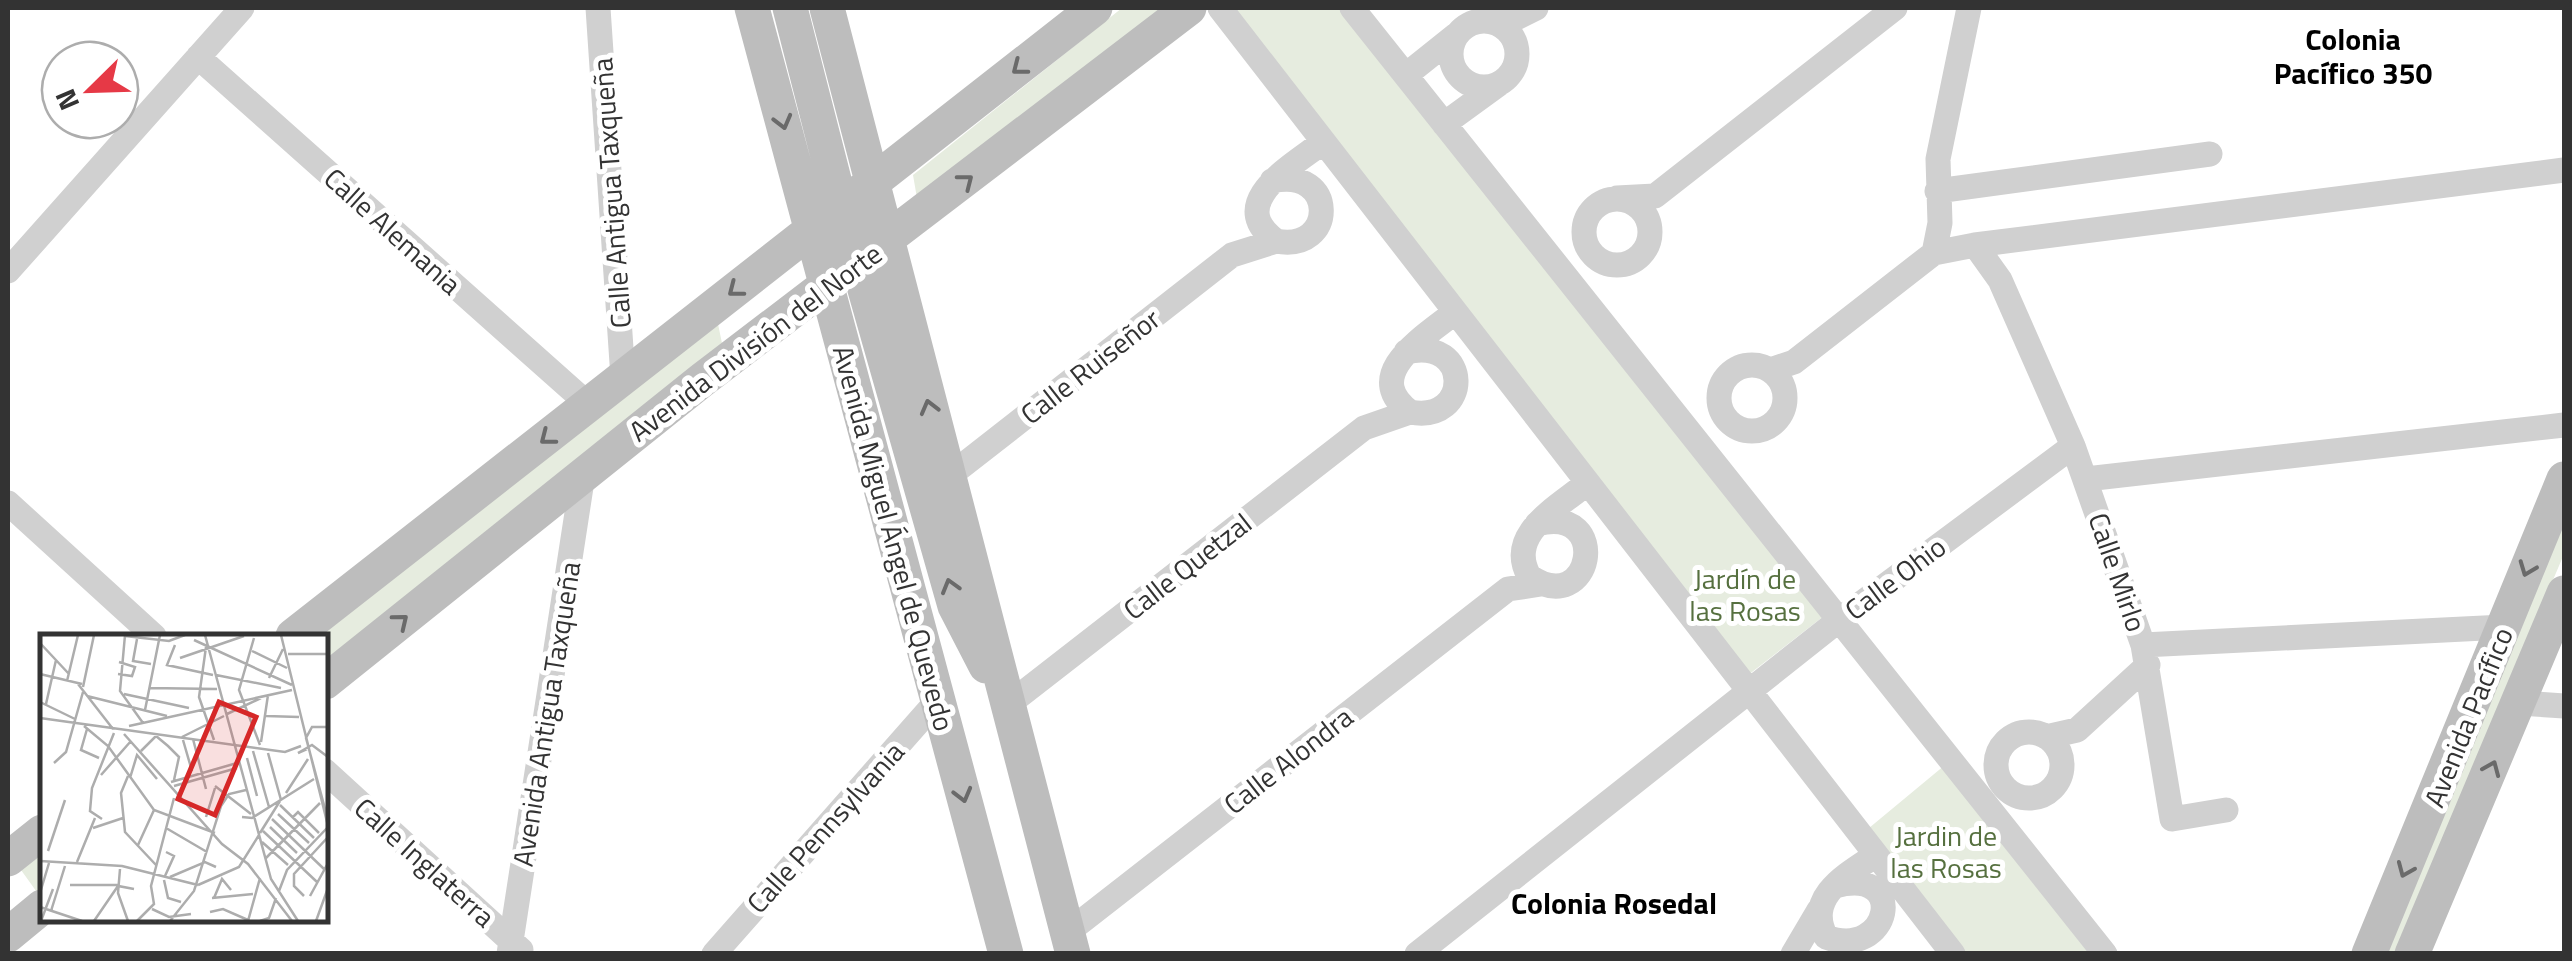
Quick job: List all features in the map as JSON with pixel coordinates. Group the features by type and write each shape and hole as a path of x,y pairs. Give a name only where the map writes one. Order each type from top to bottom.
{"main road":[{"name":"Avenida Miguel Ángel de Quevedo","path":"752,8 1006,954"},
{"path":"790,8 841,206 858,229 889,240"},
{"path":"827,8 1070,943"},
{"name":"Avenida División del Norte","path":"296,634 1095,8"},
{"name":"Avenida División del Norte","path":"328,680 583,474 1189,8"},
{"path":"811,229 824,228 843,236 858,262 956,606 1008,704"},
{"name":"Avenida Pacífico","path":"2369,954 2564,479"},
{"name":"Avenida Pacífico","path":"2412,954 2564,593"},
{"path":"8,859 40,834"},
{"path":"8,935 40,909"},
{"path":"8,943 14,954"}],"street":[{"path":"8,270 242,8"},
{"name":"Calle Antigua Taxqueña","path":"598,8 624,378"},
{"path":"1220,8 1953,954"},
{"path":"1352,8 2105,954"},
{"path":"1546,256 1584,226 1590,211 1602,201 1654,196 1895,8"},
{"path":"1934,252 1940,223 1938,159 1969,8"},
{"path":"1406,75 1469,24 1530,12 1512,74 1444,124"},
{"path":"1484,21 1502,26 1514,40 1517,58"},
{"path":"1456,35 1452,64 1459,76 1485,88 1500,84"},
{"name":"Calle Alemania","path":"198,57 589,405"},
{"path":"1322,142 1261,192 1256,206 1264,233 1276,242 1290,244 1316,231 1362,194"},
{"path":"1938,191 2210,154"},
{"path":"1782,372 1934,252 2564,170"},
{"path":"1272,182 1290,177 1307,182 1319,196 1322,214 1316,231"},
{"path":"1580,297 1616,266 1633,261 1644,250 1650,235 1654,196"},
{"path":"1617,198 1635,203 1647,217 1650,235"},
{"name":"Calle Ruiseñor","path":"948,477 1232,254 1246,236 1256,206"},
{"path":"1584,226 1592,253 1616,266"},
{"name":"Calle Ruiseñor","path":"1232,254 1276,242"},
{"path":"1976,245 2000,280 2073,446"},
{"path":"1454,313 1406,352 1390,376 1398,404 1410,412 1438,412 1494,365"},
{"path":"1406,352 1424,348 1441,353 1454,367 1456,385 1450,402"},
{"path":"1681,423 1719,392 1725,378 1738,367 1754,364 1782,372"},
{"path":"1713,463 1780,416 1785,400 1782,372"},
{"name":"Calle Quetzal","path":"1008,704 1364,428 1378,410 1390,376"},
{"path":"1719,392 1727,420 1753,432"},
{"name":"Calle Quetzal","path":"1364,428 1410,412"},
{"path":"2086,479 2564,425"},
{"name":"Calle Mirlo","path":"2062,768 2077,730 2146,655 2073,446"},
{"name":"Calle Ohio","path":"1416,954 1839,620 2073,446"},
{"name":"Avenida Antigua Taxqueña","path":"515,949 583,474"},
{"path":"1508,589 1521,548 1538,524 1586,484"},
{"path":"8,503 152,634"},
{"path":"1538,524 1555,520 1573,525 1584,539 1588,557 1581,574"},
{"path":"1521,548 1529,576 1556,587 1581,574 1626,536"},
{"name":"Calle Alondra","path":"1070,943 1508,589 1542,584"},
{"path":"2226,810 2172,819 2146,655 2504,627"},
{"name":"Calle Pennsylvania","path":"714,954 937,701"},
{"path":"2520,703 2564,706"},
{"path":"2046,736 2077,730"},
{"path":"1968,782 1996,760 2002,744 2015,734 2031,731 2046,736 2059,750 2062,768 2057,784 2045,794 2030,798 2000,823"},
{"path":"1996,760 2004,787 2030,798"},
{"name":"Calle Inglaterra","path":"328,775 515,949"},
{"path":"1797,954 1834,886 1876,856"},
{"path":"1834,886 1852,882 1870,887 1882,900 1885,919 1878,936"},
{"path":"1797,954 1867,945 1916,908"},
{"path":"1818,910 1826,937 1838,946"}],"green space":[{"path":"1122,8 1164,8 918,204 913,175"},
{"name":"Jardín de las Rosas","path":"1234,8 1340,8 1829,612 1743,679"},
{"path":"718,324 723,348 328,664 328,634 323,634"},
{"path":"2564,521 2564,554 2395,953 2385,954"},
{"name":"Jardin de las Rosas","path":"1945,765 2096,953 1962,953 1863,833"},
{"path":"40,856 40,894 39,895 21,870"}],"district":[{"name":"Colonia Pacífico 350","path":"2353,56"},
{"name":"Colonia Rosedal","path":"1614,903"}]}
